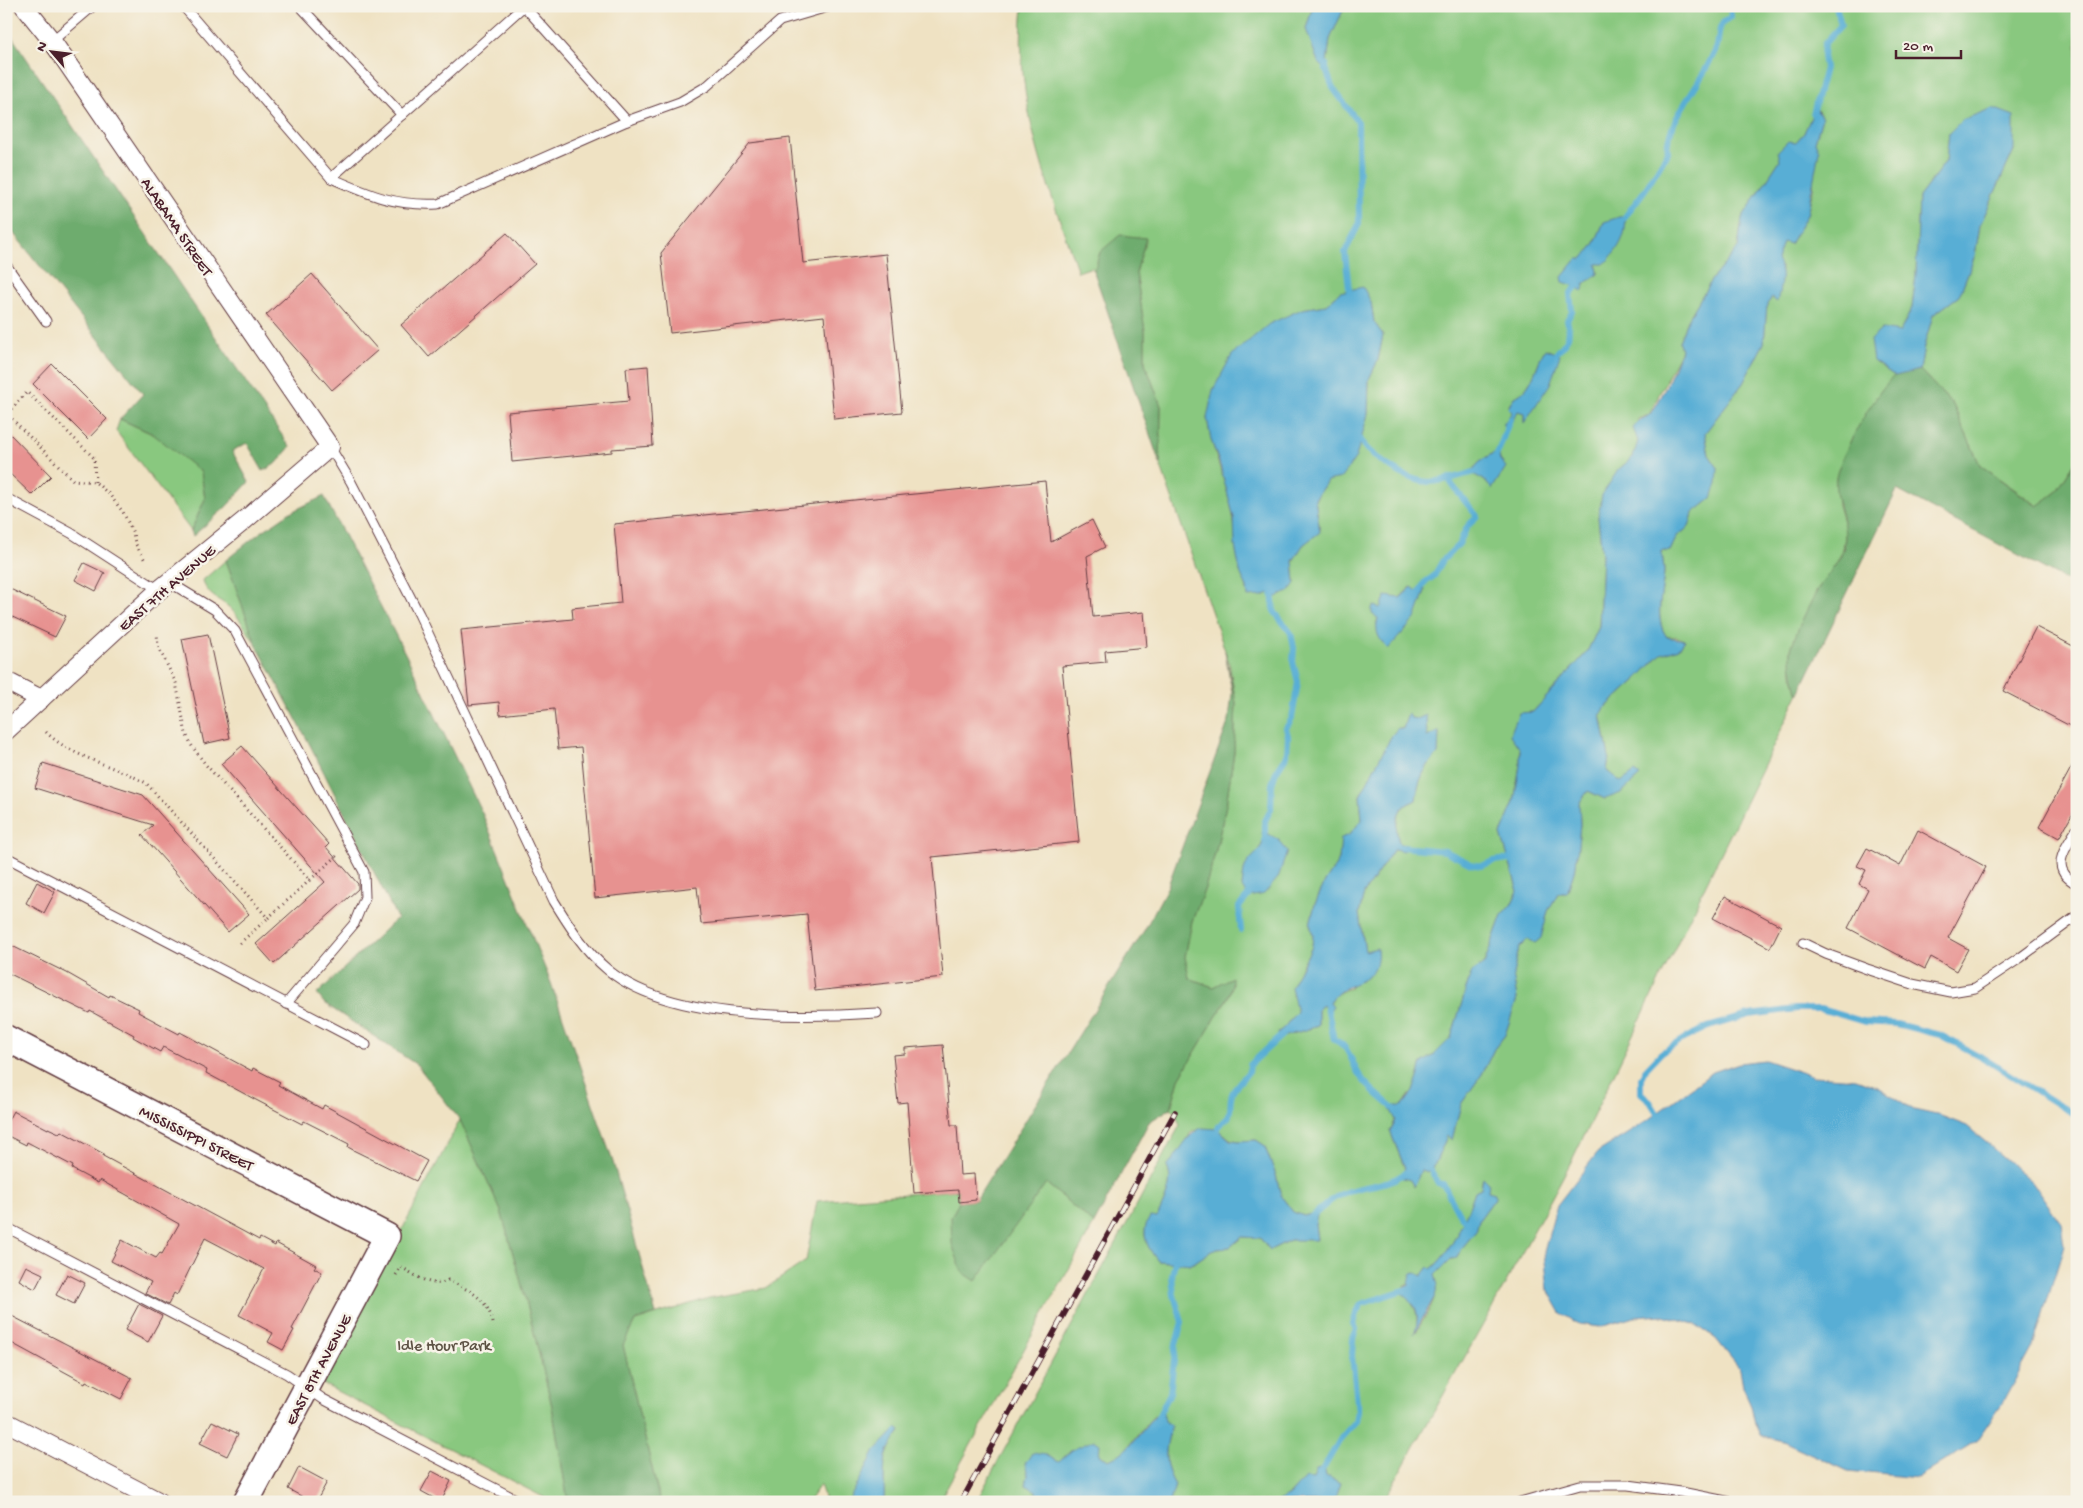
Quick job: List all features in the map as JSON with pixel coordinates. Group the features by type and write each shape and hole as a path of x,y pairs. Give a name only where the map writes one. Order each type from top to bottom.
{"street":[{"name":"ALABAMA STREET","path":"24,6 52,41 330,447"},
{"name":"EAST 7TH AVENUE","path":"6,731 164,586 330,447"},
{"path":"6,681 41,699"},
{"name":"MISSISSIPPI STREET","path":"6,1038 387,1236"},
{"name":"EAST 8TH AVENUE","path":"246,1502 387,1236"},
{"path":"6,1422 160,1502"}],"lane":[{"path":"52,41 94,6"},
{"path":"183,6 331,178 375,197 413,205 438,204 627,121 680,102 707,86 780,21 830,6"},
{"path":"300,6 402,115"},
{"path":"331,178 524,6 627,121"},
{"path":"6,265 46,321"},
{"path":"330,447 351,482 419,614 545,884 573,932 589,953 609,971 628,984 688,1006 774,1016 827,1016 877,1013"},
{"path":"6,498 164,586 215,610 235,631 364,872 365,897 354,924 286,1004"},
{"path":"2077,829 2060,858 2062,871 2077,884"},
{"path":"6,857 366,1045"},
{"path":"1803,943 1826,954 1912,984 1951,992 1975,988 2077,916"},
{"path":"6,1227 286,1374 323,1399 521,1502"},
{"path":"1520,1502 1580,1485 1628,1485 1681,1492 1730,1502"}],"path":[{"path":"95,482 94,458 27,392 7,414 73,480 95,482 109,494 123,512 134,532 138,548 149,567"},
{"path":"156,633 158,646 176,683 186,734 192,746 206,765 310,880"},
{"path":"46,732 56,742 74,752 129,774 146,783 159,795 268,918"},
{"path":"240,943 337,856"},
{"path":"396,1275 401,1267 430,1283 437,1284 448,1280 471,1292 486,1304 490,1310 493,1323"}],"green space":[{"path":"1023,6 1313,6 1306,29 1326,70 1330,39 1345,6 2077,6 2077,459 2055,493 2038,506 1980,465 1953,405 1920,370 1924,346 1933,315 1959,296 1975,255 1980,225 2014,150 1949,133 1946,161 1919,197 1916,275 1912,308 1900,332 1873,361 1895,376 1872,404 1851,440 1836,478 1838,505 1846,532 1842,552 1832,572 1817,590 1791,649 1792,673 1798,695 1572,1160 1489,1314 1383,1502 1333,1502 1340,1483 1326,1477 1324,1468 1313,1480 1305,1478 1290,1495 1276,1502 1170,1502 1175,1485 1166,1463 1167,1443 1171,1427 1165,1421 1162,1410 1151,1419 1121,1455 1109,1460 1099,1455 1072,1450 1059,1462 1046,1455 1030,1458 1025,1464 1028,1475 1026,1485 1036,1490 1037,1502 976,1502 1180,1125 1175,1112 1171,1108 1179,1079 1228,997 1232,986 1231,978 1213,987 1189,978 1185,957 1192,921 1205,888 1226,805 1234,752 1236,703 1229,662 1160,464 1161,406 1145,363 1145,331 1136,273 1146,238 1100,252 1094,272 1092,267 1078,272 1035,142 1023,75 1021,41","holes":["1816,108 1822,118 1815,142 1813,189 1807,215 1790,244 1783,241 1776,261 1781,267 1777,301 1772,298 1767,304 1764,343 1743,383 1705,433 1709,455 1718,468 1712,498 1693,513 1689,527 1677,536 1670,551 1662,551 1664,571 1660,622 1667,637 1677,637 1685,640 1679,648 1661,654 1601,714 1609,757 1607,771 1621,783 1635,772 1640,776 1605,799 1588,791 1579,803 1580,824 1576,866 1567,893 1558,893 1548,911 1540,938 1528,939 1519,948 1513,974 1517,999 1505,1035 1494,1049 1482,1074 1461,1104 1452,1139 1447,1136 1431,1173 1421,1170 1414,1187 1390,1131 1402,1106 1416,1086 1422,1063 1433,1056 1451,1038 1471,973 1484,964 1502,915 1511,905 1518,891 1501,834 1514,802 1520,765 1519,713 1533,712 1587,652 1599,627 1602,555 1598,517 1618,470 1633,457 1639,441 1638,419 1649,415 1681,350 1679,342 1686,323 1712,279 1738,248 1742,218 1780,160 1804,133","1604,222 1597,263 1598,274 1585,283 1582,292 1578,287 1582,259 1594,245","1340,292 1371,302 1374,322 1383,335 1378,360 1369,379 1368,414 1315,500 1320,531 1303,545 1293,561 1295,583 1269,593 1248,596 1238,559 1234,521 1212,443 1207,418 1302,309 1326,305","1546,349 1559,355 1524,421 1524,413 1518,411 1510,424 1504,425 1512,412 1508,407 1514,397 1520,394 1530,383","1498,452 1500,460 1505,467 1492,489 1484,480 1471,472 1486,457","1411,587 1417,591 1425,591 1422,596 1376,625 1378,618","1408,713 1411,718 1417,719 1426,716 1427,738 1439,731 1438,754 1422,775 1416,800 1402,808 1398,816 1396,826 1398,840 1400,844 1406,845 1394,849 1364,893 1359,914 1365,952 1350,988 1334,996 1327,1012 1323,1005 1318,1009 1318,1026 1279,1038 1278,1032 1284,1028 1297,1012 1296,1002 1292,995 1301,967 1312,947 1313,935 1310,924 1315,904 1325,882 1339,860 1342,838 1349,835 1362,820 1360,795 1403,729","1270,836 1280,841 1242,887 1245,867 1259,852 1264,840","1218,1129 1230,1139 1239,1141 1256,1140 1264,1145 1276,1175 1281,1196 1293,1212 1304,1216 1317,1212 1315,1224 1317,1239 1290,1240 1270,1250 1260,1238 1242,1237 1230,1247 1216,1248 1192,1264 1158,1261 1148,1246 1145,1230 1150,1218 1157,1219 1165,1200 1170,1180 1167,1167 1179,1153 1192,1131","1483,1177 1488,1191 1495,1198 1479,1220 1476,1231 1462,1248 1458,1258 1451,1259 1435,1275 1436,1290 1434,1297 1428,1312 1416,1332 1417,1318 1415,1308 1404,1286 1422,1276 1429,1267 1431,1269 1445,1254 1458,1234 1475,1191 1481,1188"]},
{"path":"6,28 290,447 277,463 263,471 247,443 232,451 249,482 226,507 193,536 191,531 205,499 201,472 153,434 120,419 143,394 6,224"},
{"path":"1120,235 1146,238 1136,273 1145,331 1145,363 1161,406 1160,464 1094,272 1100,252"},
{"path":"1920,370 1953,405 1980,465 2037,506 2055,493 2077,459 2077,586 1897,490 1798,695 1792,667 1792,644 1810,603 1842,553 1844,543 1844,525 1836,488 1839,468 1851,440 1869,408 1887,383 1894,376"},
{"path":"120,419 159,437 201,472 205,499 191,531 116,431"},
{"path":"324,496 408,659 483,815 551,983 613,1162 656,1314 635,1321 623,1345 660,1502 568,1502 552,1406 526,1300 501,1211 460,1120 417,1065 324,1003 317,994 397,918 311,747 256,644 226,560 257,535 289,513"},
{"path":"226,560 256,644 234,612 210,594 203,580"},
{"path":"1225,651 1236,703 1234,752 1226,805 1216,850 1205,888 1192,921 1185,957 1189,978 1213,987 1232,977 1232,986 1228,997 1179,1079 1171,1108 1149,1122 1094,1224 1046,1183 976,1281 962,1272 952,1244 951,1217 959,1202 976,1200 1145,929 1167,888 1229,720 1232,693"},
{"name":"Idle Hour Park","path":"460,1120 501,1211 526,1300 552,1406 568,1502 553,1502 321,1383"},
{"path":"1046,1183 1094,1224 939,1502 884,1502 886,1457 889,1448 901,1431 848,1502 823,1502 824,1496 820,1485 808,1502 660,1502 623,1345 635,1321 709,1298 766,1288 806,1261 817,1201 958,1190 959,1202 951,1217"}],"water":[{"path":"1313,6 1345,6 1330,39 1326,70 1318,62 1306,29"},
{"path":"1815,108 1822,118 1815,142 1819,151 1807,215 1790,244 1783,242 1777,260 1781,275 1777,302 1772,298 1767,304 1764,343 1743,383 1705,433 1709,455 1718,468 1717,483 1712,498 1693,513 1689,527 1677,536 1670,551 1662,551 1664,571 1660,622 1667,637 1685,640 1679,648 1661,654 1605,708 1601,715 1609,757 1607,771 1621,782 1635,772 1640,776 1621,793 1605,799 1588,791 1579,803 1580,824 1576,866 1567,893 1558,893 1548,911 1541,938 1535,943 1528,939 1519,948 1513,974 1517,999 1505,1035 1494,1049 1482,1074 1461,1104 1452,1140 1447,1136 1431,1173 1421,1170 1414,1187 1410,1180 1400,1177 1405,1168 1390,1131 1396,1120 1390,1109 1391,1106 1402,1106 1415,1086 1422,1063 1433,1056 1451,1038 1471,973 1484,964 1502,915 1511,905 1518,891 1501,834 1514,802 1520,765 1520,749 1510,735 1519,713 1533,712 1587,652 1599,627 1602,555 1598,517 1602,495 1618,470 1633,457 1638,441 1633,428 1640,420 1650,414 1659,401 1681,350 1679,342 1686,323 1712,279 1738,248 1742,218 1780,160 1778,151 1788,141 1796,142 1804,133"},
{"path":"1993,108 2014,116 2014,150 1980,225 1975,255 1959,296 1933,315 1924,346 1920,370 1895,376 1873,361 1870,340 1882,329 1900,332 1912,308 1916,275 1919,197 1946,161 1949,133 1962,120"},
{"path":"1625,215 1625,229 1618,248 1604,264 1597,264 1598,274 1585,283 1582,292 1578,287 1563,282 1562,277 1577,259 1582,259 1594,245 1604,222"},
{"path":"1363,287 1371,302 1374,322 1383,335 1378,360 1369,379 1368,414 1356,457 1341,478 1327,481 1315,499 1320,532 1303,545 1293,561 1295,583 1289,592 1273,598 1269,593 1263,596 1248,597 1247,588 1240,572 1235,546 1234,518 1220,465 1211,440 1207,418 1213,390 1232,355 1269,324 1302,309 1326,305 1340,292"},
{"path":"1545,349 1560,355 1550,384 1524,423 1524,413 1518,411 1510,424 1503,425 1512,412 1508,408 1514,397 1526,389 1530,383"},
{"path":"1498,452 1500,460 1506,467 1492,489 1484,480 1471,473 1483,460"},
{"path":"1421,585 1424,586 1425,591 1415,619 1388,649 1378,635 1378,618 1372,614 1372,608 1375,606 1380,608 1386,596 1400,598 1412,587 1417,591"},
{"path":"1408,713 1411,718 1417,719 1426,715 1427,737 1439,731 1438,754 1422,775 1416,800 1402,808 1398,816 1396,826 1398,840 1400,844 1406,845 1408,848 1403,851 1394,849 1364,893 1359,914 1365,951 1377,948 1377,961 1374,970 1361,981 1336,994 1330,1002 1333,1006 1328,1013 1323,1005 1318,1009 1318,1026 1279,1038 1278,1032 1284,1028 1297,1012 1291,987 1312,947 1313,935 1310,924 1315,904 1325,882 1339,860 1341,838 1349,835 1362,820 1360,796 1392,735 1398,728 1403,729"},
{"path":"1264,831 1280,841 1287,852 1278,878 1264,894 1248,897 1242,887 1244,869 1258,852 1263,839 1262,832"},
{"path":"1765,1060 1813,1076 1856,1079 1880,1088 1914,1110 1941,1116 1967,1126 2032,1182 2061,1223 2064,1246 2033,1347 2003,1402 1976,1441 1917,1478 1848,1471 1783,1441 1760,1435 1755,1424 1751,1405 1743,1387 1740,1369 1716,1339 1695,1324 1663,1315 1634,1317 1600,1327 1579,1324 1561,1313 1548,1290 1544,1252 1557,1205 1598,1152 1638,1127 1713,1072 1739,1063"},
{"path":"1202,1128 1218,1129 1230,1140 1256,1140 1264,1145 1276,1175 1281,1196 1293,1212 1304,1216 1318,1212 1315,1224 1317,1240 1290,1240 1270,1250 1260,1238 1242,1237 1230,1247 1216,1248 1192,1264 1158,1261 1148,1246 1145,1229 1150,1217 1157,1218 1165,1199 1170,1180 1167,1167 1187,1139"},
{"path":"1483,1177 1489,1183 1488,1191 1495,1193 1495,1198 1479,1220 1476,1231 1462,1248 1458,1258 1451,1259 1435,1275 1438,1285 1435,1296 1414,1334 1417,1320 1416,1310 1410,1300 1399,1291 1409,1284 1411,1274 1416,1273 1422,1276 1429,1267 1431,1269 1445,1254 1463,1222 1475,1191 1481,1188"},
{"path":"1162,1410 1165,1421 1171,1426 1167,1442 1166,1463 1175,1485 1170,1502 1037,1502 1036,1491 1026,1485 1028,1475 1025,1464 1032,1453 1046,1455 1059,1462 1072,1450 1094,1440 1100,1444 1099,1455 1109,1460 1131,1444"},
{"path":"897,1428 901,1431 889,1448 886,1457 884,1502 848,1502 875,1451"},
{"path":"1324,1468 1326,1477 1330,1477 1340,1483 1334,1501 1276,1502 1290,1495 1305,1478 1313,1480 1316,1470"}],"building":[{"path":"790,138 803,263 886,254 902,412 834,419 824,316 670,333 661,253 750,143"},
{"path":"507,233 535,264 429,357 401,325"},
{"path":"312,274 378,350 332,390 266,315"},
{"path":"52,364 107,419 88,439 33,384"},
{"path":"648,366 653,446 612,449 612,452 512,462 508,412 629,401 626,368"},
{"path":"6,430 51,476 32,495 6,470"},
{"path":"1045,481 1051,542 1092,520 1105,547 1087,556 1093,617 1144,612 1147,647 1105,651 1106,662 1062,666 1079,842 932,857 943,977 815,991 807,914 701,924 697,887 595,898 581,747 558,749 554,709 500,715 499,702 469,705 461,630 573,619 572,608 621,603 614,524"},
{"path":"84,563 105,573 96,591 75,580"},
{"path":"6,587 66,616 55,637 6,614"},
{"path":"2036,627 2077,648 2077,717 2072,727 2003,691"},
{"path":"208,634 230,738 204,744 182,639"},
{"path":"242,746 329,844 326,847 358,884 358,889 274,964 256,944 325,882 221,764"},
{"path":"2077,757 2077,806 2059,838 2039,827"},
{"path":"43,763 143,795 249,914 228,932 142,835 153,825 35,788"},
{"path":"1918,830 1986,867 1948,938 1968,949 1956,971 1931,957 1925,969 1848,928 1868,889 1859,884 1866,870 1857,866 1867,848 1900,866"},
{"path":"37,882 55,892 44,913 26,903"},
{"path":"1725,896 1781,926 1770,948 1713,918"},
{"path":"6,943 67,973 109,997 110,995 139,1009 138,1012 179,1034 180,1032 252,1071 253,1068 280,1082 278,1085 322,1109 324,1105 427,1161 416,1181 355,1151 348,1147 349,1144 304,1121 302,1124 256,1100 206,1073 207,1070 163,1047 160,1052 133,1037 134,1035 90,1011 89,1013 6,972"},
{"path":"943,1045 951,1125 957,1125 960,1175 974,1174 976,1200 959,1202 958,1190 914,1193 907,1102 898,1103 893,1055 905,1054 905,1048"},
{"path":"13,1111 48,1129 59,1133 61,1131 104,1154 103,1156 259,1240 260,1238 275,1246 276,1243 316,1265 314,1268 322,1272 283,1350 268,1342 273,1333 239,1315 264,1269 205,1238 177,1295 174,1293 168,1305 145,1293 151,1282 111,1261 122,1240 156,1258 160,1253 162,1254 179,1224 100,1180 98,1183 72,1169 73,1166 27,1142 26,1145 6,1135 6,1124"},
{"path":"26,1266 43,1274 35,1289 19,1280"},
{"path":"67,1274 85,1283 74,1304 56,1295"},
{"path":"139,1304 162,1316 148,1342 125,1330"},
{"path":"6,1313 132,1378 121,1399 86,1381 85,1383 6,1340"},
{"path":"212,1421 238,1434 227,1456 200,1443"},
{"path":"299,1467 327,1482 316,1502 312,1502 288,1489"},
{"path":"432,1471 451,1481 441,1502 421,1491"}],"waterway":[{"path":"1621,222 1645,190 1668,152 1670,132 1715,51 1721,25 1731,17 1730,6"},
{"path":"1813,114 1825,68 1824,44 1841,25 1836,6"},
{"path":"1326,64 1326,70 1333,88 1358,122 1359,224 1345,252 1350,298"},
{"path":"1552,359 1568,337 1569,327 1567,320 1572,311 1570,294 1583,280"},
{"path":"1494,458 1510,419"},
{"path":"1356,434 1361,442 1388,466 1419,481 1441,481 1478,471"},
{"path":"1420,592 1424,583 1434,576 1443,560 1459,544 1467,527 1477,516 1452,485 1449,478"},
{"path":"1265,840 1265,821 1271,809 1272,784 1276,772 1287,755 1288,736 1286,728 1292,718 1298,682 1293,662 1294,648 1291,633 1274,611 1272,591"},
{"path":"1401,847 1445,851 1471,864 1481,866 1494,861 1516,858"},
{"path":"1241,930 1239,907 1252,891"},
{"path":"1327,1006 1334,1040 1347,1050 1364,1081 1377,1095 1397,1111"},
{"path":"1657,1113 1649,1100 1641,1093 1641,1078 1645,1070 1661,1053 1685,1038 1708,1027 1749,1015 1796,1009 1821,1009 1865,1022 1896,1024 1940,1035 1980,1056 2077,1115"},
{"path":"1215,1136 1221,1123 1228,1118 1233,1091 1249,1071 1250,1065 1284,1033"},
{"path":"1429,1167 1438,1183 1443,1184 1468,1226"},
{"path":"1312,1216 1334,1198 1344,1193 1393,1180 1406,1172"},
{"path":"1158,1417 1170,1393 1176,1344 1182,1322 1174,1295 1172,1276 1176,1255"},
{"path":"1319,1476 1341,1438 1356,1421 1358,1411 1352,1356 1353,1339 1356,1329 1353,1324 1356,1314 1361,1304 1407,1289"}],"railway":[{"path":"961,1502 1175,1112"}]}
